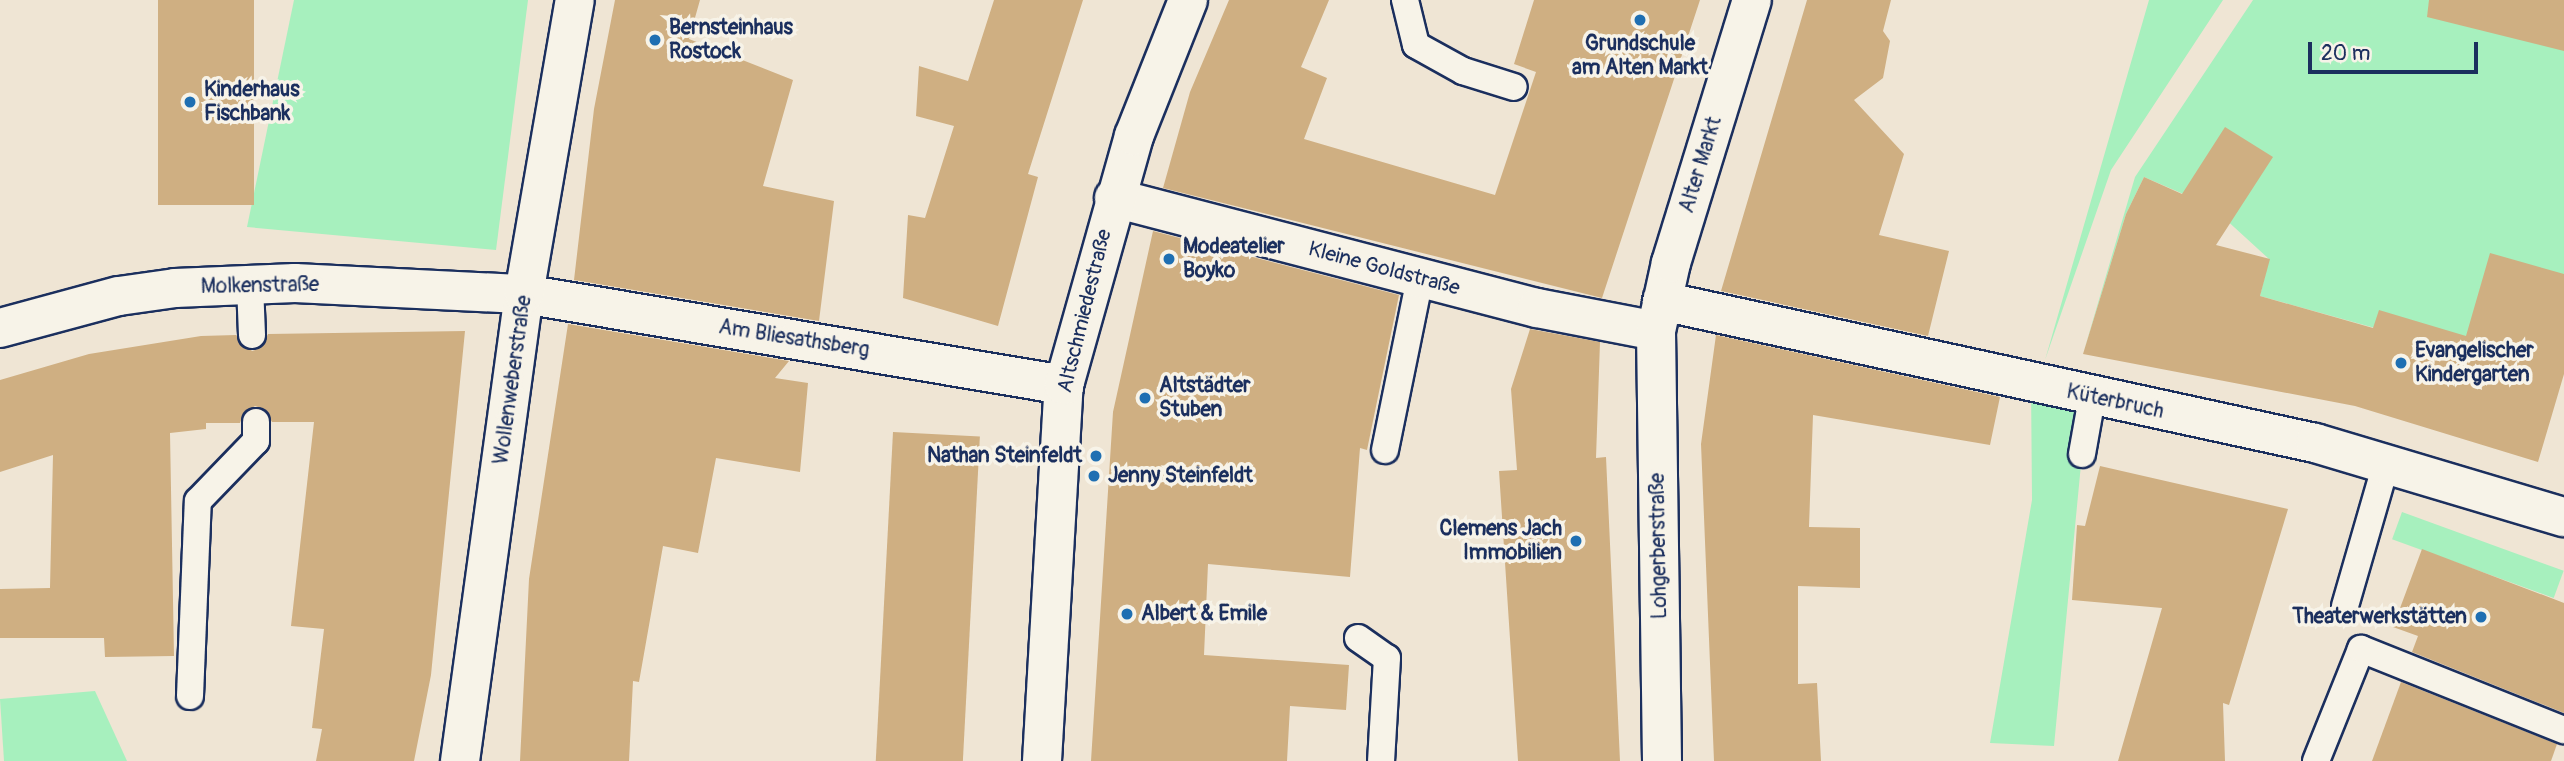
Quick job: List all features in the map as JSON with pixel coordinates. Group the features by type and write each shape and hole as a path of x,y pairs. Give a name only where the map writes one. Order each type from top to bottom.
{"street":[{"name":"Wollenweberstraße","path":"460,761 524,294 575,0"},
{"name":"Altschmiedestraße","path":"1042,761 1064,385 1114,198 1188,0"},
{"name":"Alter Markt","path":"1659,316 1752,0"},
{"name":"Kleine Goldstraße","path":"1114,198 1603,324 1659,316"},
{"name":"Molkenstraße","path":"0,328 120,296 250,285 524,294"},
{"name":"Am Bliesathsberg","path":"524,294 1064,385"},
{"name":"Küterbruch","path":"1659,316 2315,443 2564,517"},
{"name":"Lohgerberstraße","path":"1659,316 1662,761"}],"lane":[{"path":"1405,0 1416,45 1463,71 1514,87"},
{"path":"1385,450 1420,278"},
{"path":"250,285 252,335"},
{"path":"2082,454 2092,398"},
{"path":"190,696 198,501 256,441 256,422"},
{"path":"2346,606 2386,464"},
{"path":"1358,638 1387,658 1381,761"},
{"path":"2316,761 2361,649 2564,730"}],"green space":[{"path":"294,0 528,0 496,250 247,227"},
{"path":"2149,0 2223,0 2111,170 2045,360"},
{"path":"2253,0 2564,0 2564,274 2461,352 2260,296 2269,259 2211,206 2144,177 2126,214 2083,354 2135,177"},
{"path":"2031,384 2092,398 2082,454 2054,746 1990,743 2032,500"},
{"path":"2402,512 2564,571 2554,598 2392,539"},
{"path":"95,691 127,761 4,761 0,699"}],"building":[{"name":"Kinderhaus Fischbank","path":"158,0 254,0 254,205 158,205"},
{"path":"615,0 700,0 689,39 793,80 763,186 834,201 819,321 574,280 594,109"},
{"path":"994,0 1083,0 1028,174 1038,177 998,326 903,298 908,215 925,218 954,126 916,116 919,66 968,81"},
{"path":"1229,0 1329,0 1301,67 1327,78 1304,139 1495,195 1536,72 1514,64 1534,0 1700,0 1602,298 1163,188 1190,92"},
{"path":"1807,0 1891,0 1883,31 1890,41 1883,78 1854,100 1904,154 1879,235 1949,251 1928,336 1721,291"},
{"path":"2429,0 2564,0 2564,51 2427,17"},
{"path":"2225,127 2273,157 2216,245 2270,259 2260,296 2373,328 2379,310 2466,336 2490,253 2564,274 2564,374 2538,462 2355,406 2083,354 2126,214 2144,177 2182,194"},
{"path":"1153,231 1399,295 1367,450 1360,448 1350,577 1208,564 1204,655 1349,665 1346,710 1290,706 1287,761 1091,761 1113,412"},
{"path":"568,324 789,361 775,378 808,383 800,472 716,458 698,553 663,546 639,682 633,681 629,761 520,761 529,579"},
{"path":"1530,329 1600,342 1596,458 1606,457 1620,761 1518,761 1499,471 1517,470 1511,389"},
{"path":"465,331 431,675 414,761 316,761 322,729 312,728 324,629 291,626 314,422 272,422 264,409 255,406 243,414 240,423 206,423 206,429 170,433 174,656 105,657 104,638 0,638 0,589 50,588 53,455 0,472 0,380 89,354 201,336 236,335 252,351 261,348 268,334"},
{"path":"1716,335 2000,397 1990,445 1813,415 1809,527 1860,528 1860,588 1798,586 1798,684 1817,683 1821,761 1714,761 1701,444"},
{"path":"893,432 980,437 963,761 876,761"},
{"path":"2100,466 2288,509 2229,705 2223,703 2225,761 2118,761 2162,608 2072,600 2077,525 2085,526"},
{"name":"Theaterwerkstätten","path":"2422,549 2564,603 2564,713 2412,652 2418,636 2393,627"},
{"path":"2401,682 2557,744 2551,761 2372,761"}],"place":[{"name":"Grundschule am Alten Markt","path":"1640,20"},
{"name":"Bernsteinhaus Rostock","path":"655,40"},
{"name":"Kinderhaus Fischbank","path":"190,102"},
{"name":"Modeatelier Boyko","path":"1169,259"},
{"name":"Evangelischer Kindergarten","path":"2401,363"},
{"name":"Altstädter Stuben","path":"1145,398"},
{"name":"Nathan Steinfeldt","path":"1096,456"},
{"name":"Jenny Steinfeldt","path":"1094,476"},
{"name":"Clemens Jach Immobilien","path":"1576,541"},
{"name":"Albert & Emile","path":"1127,614"},
{"name":"Theaterwerkstätten","path":"2481,617"}]}
